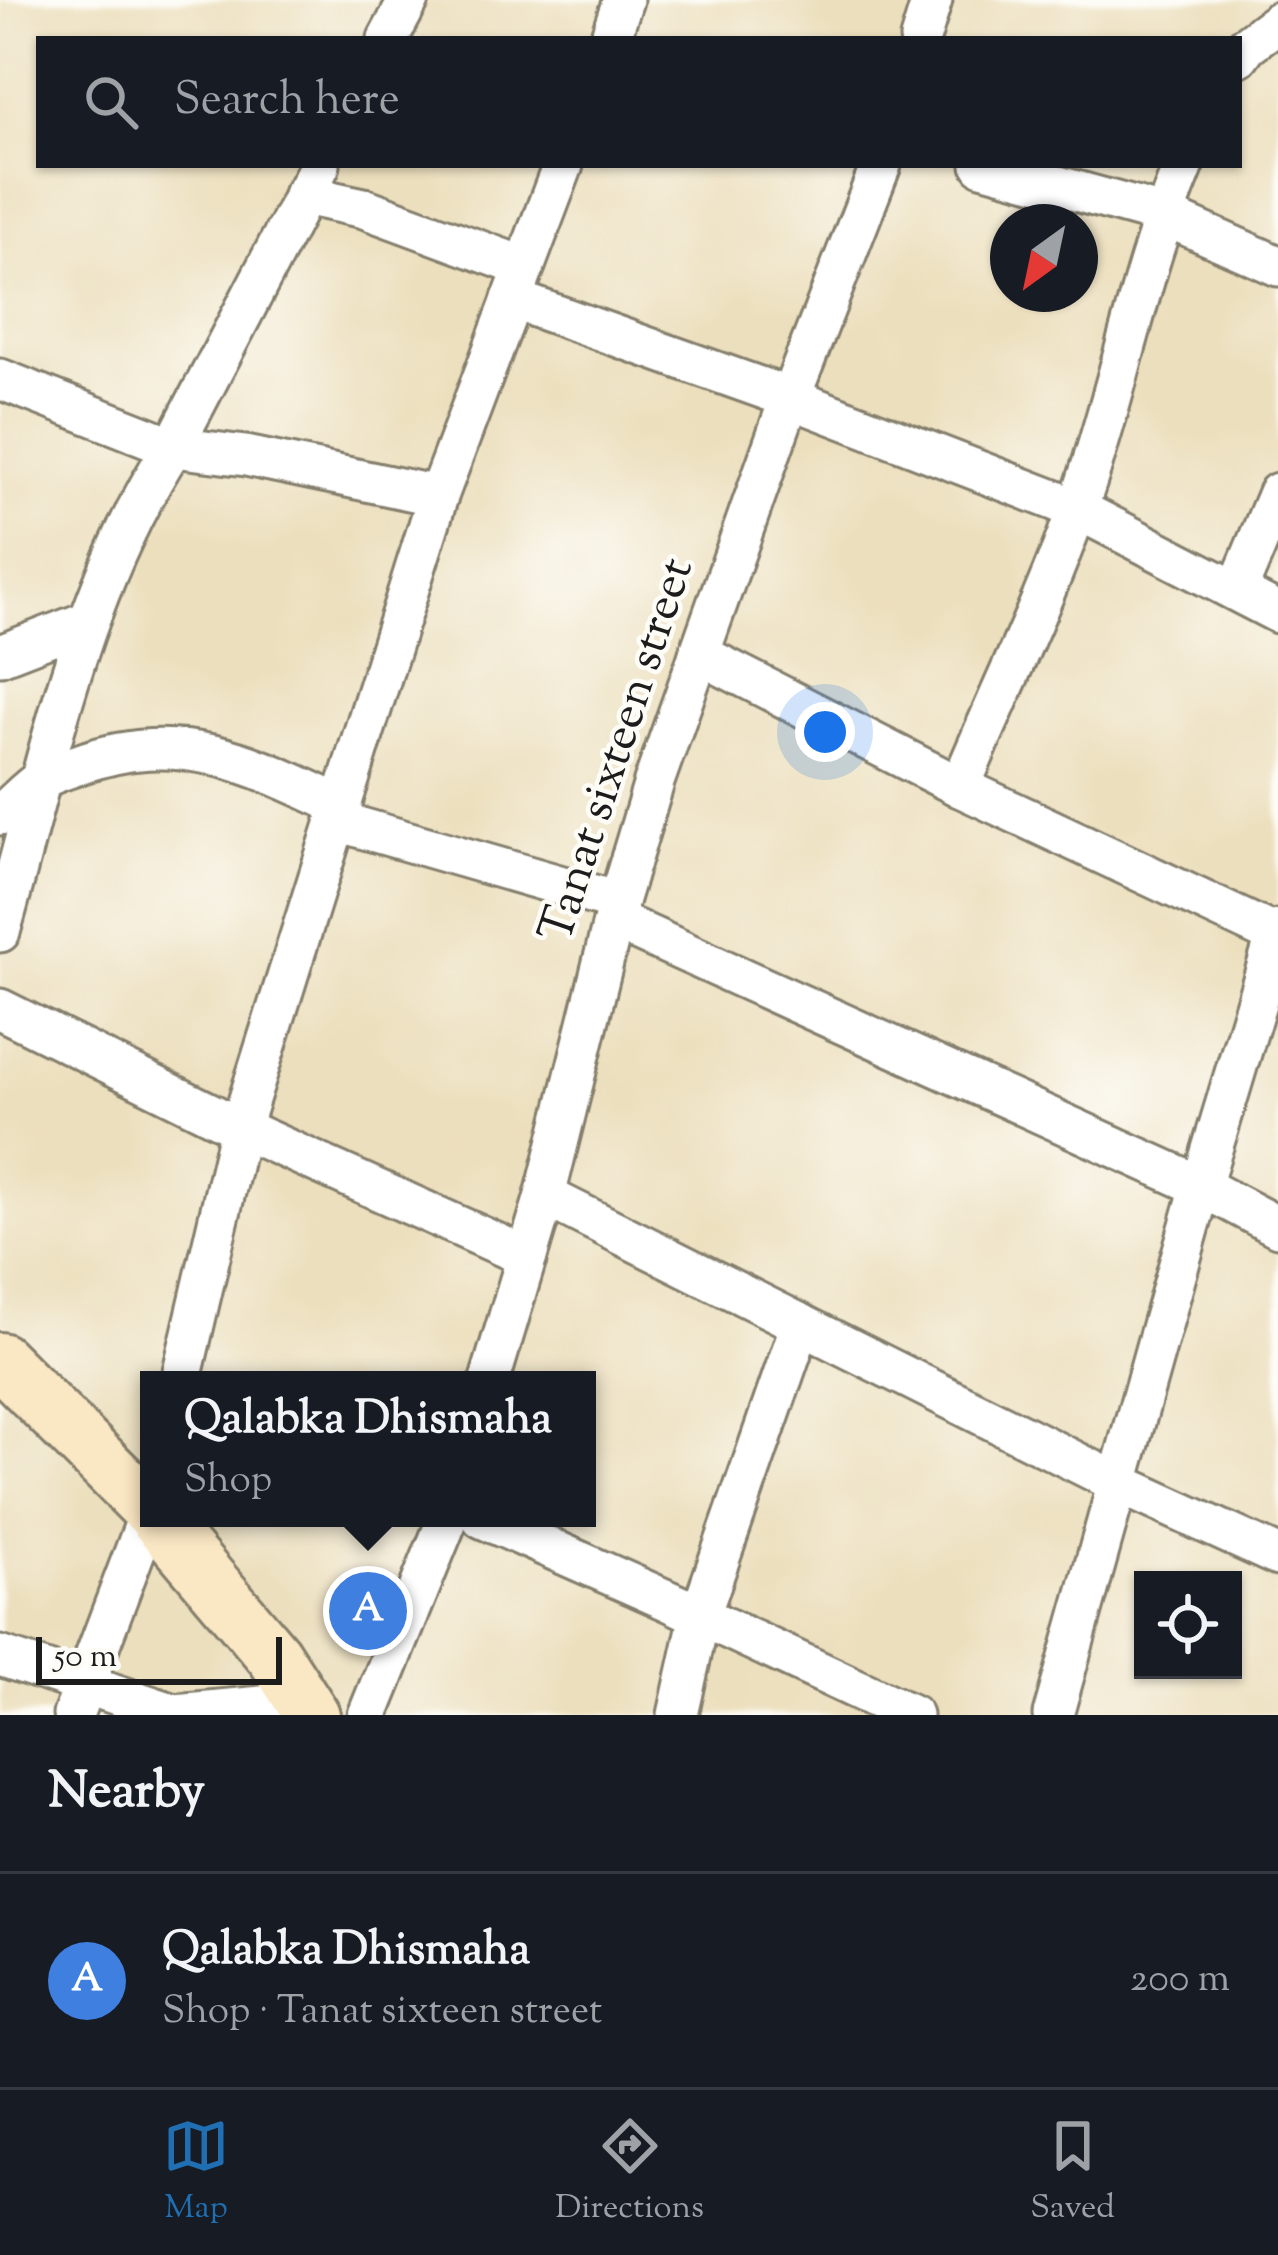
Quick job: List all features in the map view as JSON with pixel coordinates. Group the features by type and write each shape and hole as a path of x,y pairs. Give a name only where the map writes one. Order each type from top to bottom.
{"street":[{"path":"390,36 409,0"},
{"path":"611,36 623,0"},
{"path":"921,36 932,0"},
{"path":"1242,51 1278,22"},
{"path":"183,1371 240,1128 439,496 562,168"},
{"name":"Tanat sixteen street","path":"493,1371 545,1196 616,911 655,779 790,398 879,168"},
{"path":"993,168 1163,215 1278,266"},
{"path":"959,787 1077,509 1126,355 1163,215 1183,168"},
{"path":"0,932 88,621 146,488 173,447 312,180 518,282 790,398 1077,509 1278,613"},
{"path":"0,379 173,447 246,456 439,496"},
{"path":"1238,591 1278,494"},
{"path":"0,655 88,621"},
{"path":"699,654 959,787 1277,934 1053,1715"},
{"path":"0,815 43,778 112,752 176,748 220,753 265,769 340,813 616,911 1201,1186 1278,1227"},
{"path":"0,1009 240,1128 527,1257"},
{"path":"545,1196 1118,1483 1278,1556"},
{"path":"678,1715 700,1615 801,1324"},
{"path":"0,1360 140,1502"},
{"path":"78,1700 147,1527"},
{"path":"163,1527 274,1656 308,1709"},
{"path":"368,1715 444,1527"},
{"path":"502,1527 912,1715"},
{"path":"0,1656 78,1700 175,1714 308,1709"}],"place":[{"name":"Qalabka Dhismaha","path":"368,1611"}]}
